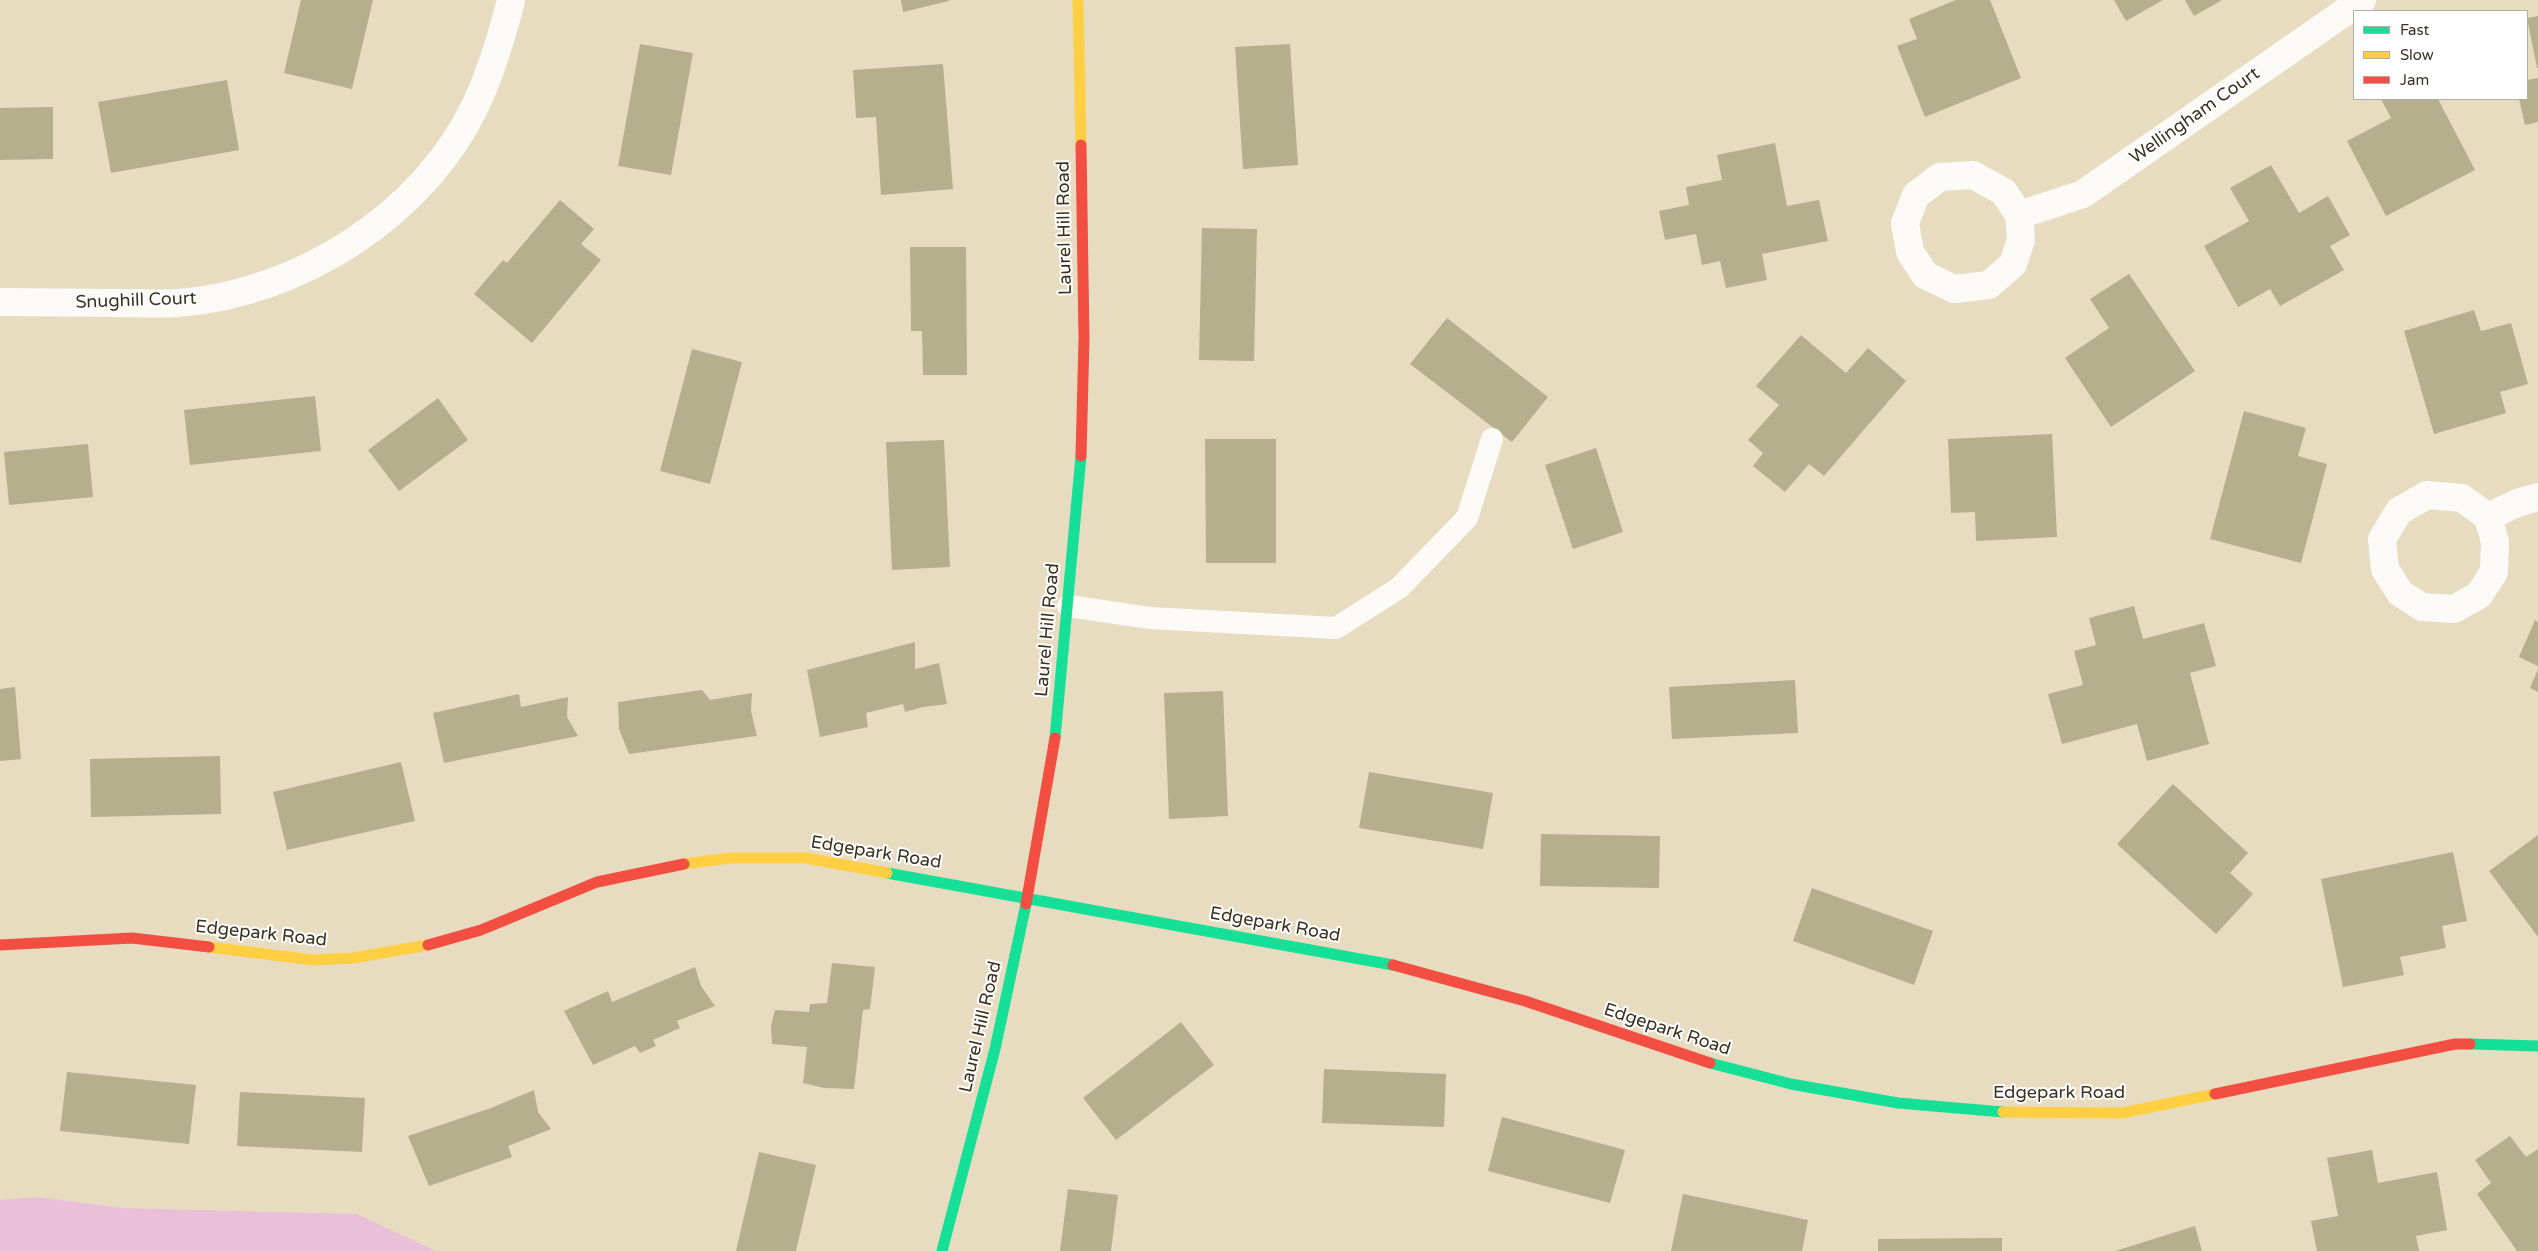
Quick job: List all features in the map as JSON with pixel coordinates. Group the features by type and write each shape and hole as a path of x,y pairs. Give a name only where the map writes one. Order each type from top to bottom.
{"street":[{"name":"Snughill Court","path":"0,302 178,303 237,294 281,279 324,259 368,232 417,189 452,146 476,105 498,53 511,0"},
{"name":"Laurel Hill Road","path":"942,1251 996,1049 1027,897 1056,734 1081,456 1084,339 1078,0"},
{"name":"Wellingham Court","path":"2019,215 2083,194 2362,0"},
{"path":"1973,175 2004,192 2019,215 2021,240 2012,264 1989,285 1954,289 1925,275 1910,252 1905,223 1916,195 1940,177 1973,175"},
{"path":"2427,495 2462,498 2488,517 2496,542 2494,572 2479,595 2454,609 2422,607 2400,593 2385,569 2382,538 2399,511 2427,495"},
{"path":"2488,517 2517,503 2538,496"},
{"name":"Edgepark Road","path":"0,945 132,938 313,960 354,958 416,948 481,930 597,882 663,867 730,858 806,858 1399,966 1525,1001 1691,1058 1792,1084 1898,1103 2010,1112 2122,1113 2455,1044 2538,1046"}],"lane":[{"path":"1068,606 1150,618 1336,628 1399,588 1467,518 1492,439"}],"shaded area":[{"path":"39,1197 122,1208 357,1214 436,1251 0,1251 0,1200"}],"building":[{"path":"301,0 373,0 352,89 284,73"},
{"path":"901,0 949,0 949,1 903,12"},
{"path":"1956,0 1990,0 2021,78 1925,117 1897,46 1917,39 1909,19"},
{"path":"2114,0 2163,0 2126,21"},
{"path":"2185,0 2222,0 2194,16"},
{"path":"2538,16 2538,68 2528,23 2528,18"},
{"path":"640,44 693,53 671,175 618,166"},
{"path":"1290,44 1298,165 1243,169 1235,47"},
{"path":"943,64 953,189 881,195 876,117 856,118 853,70"},
{"path":"2538,78 2538,122 2525,125 2519,100 2528,100 2528,80"},
{"path":"227,80 239,150 111,173 98,102"},
{"path":"2382,100 2439,100 2475,170 2386,216 2347,141 2391,118"},
{"path":"53,107 53,159 0,160 0,108"},
{"path":"1775,143 1787,206 1819,200 1828,241 1762,254 1767,280 1726,288 1720,261 1702,265 1696,234 1665,240 1659,211 1689,205 1686,187 1722,180 1717,155"},
{"path":"2271,165 2299,213 2328,196 2350,235 2330,246 2344,270 2280,306 2270,289 2238,307 2204,246 2249,221 2230,188"},
{"path":"560,200 594,229 581,244 601,260 532,343 474,294 503,260 507,263"},
{"path":"1202,228 1257,229 1254,361 1199,360"},
{"path":"910,247 966,247 967,375 923,375 922,331 911,331"},
{"path":"2129,274 2195,371 2111,427 2065,358 2109,328 2090,299"},
{"path":"2474,310 2481,331 2511,323 2528,384 2500,392 2506,413 2434,434 2404,331"},
{"path":"1447,318 1548,397 1512,442 1410,364"},
{"path":"1801,335 1846,373 1868,348 1906,381 1824,476 1809,464 1785,492 1753,466 1763,453 1748,440 1779,405 1756,386"},
{"path":"692,349 742,362 710,484 660,471"},
{"path":"315,396 321,451 190,465 184,410"},
{"path":"438,398 468,440 399,491 368,450"},
{"path":"2244,411 2306,428 2298,456 2327,464 2301,563 2210,539"},
{"path":"2052,434 2057,537 1976,541 1975,512 1951,513 1948,439"},
{"path":"1205,439 1276,439 1276,563 1206,563"},
{"path":"944,440 950,567 892,570 886,442"},
{"path":"88,444 93,497 9,505 4,452"},
{"path":"1596,448 1623,532 1573,549 1545,465"},
{"path":"2134,606 2143,639 2204,623 2216,666 2190,673 2209,744 2147,761 2137,724 2062,744 2048,694 2083,685 2074,651 2096,645 2089,618"},
{"path":"2535,620 2538,622 2538,666 2519,657"},
{"path":"915,642 915,669 939,663 947,704 923,707 905,712 903,704 866,713 868,727 820,737 807,670"},
{"path":"2538,669 2538,692 2530,688"},
{"path":"1795,680 1798,733 1672,739 1669,687"},
{"path":"15,687 21,759 0,761 0,689"},
{"path":"702,690 710,700 752,693 751,711 757,736 629,754 619,729 618,702"},
{"path":"1223,691 1228,816 1169,819 1164,693"},
{"path":"519,694 521,707 568,697 567,717 578,736 444,763 433,713"},
{"path":"220,756 221,814 91,817 90,759"},
{"path":"401,762 415,821 287,850 273,792"},
{"path":"1369,772 1493,793 1483,849 1359,828"},
{"path":"2173,784 2248,853 2230,873 2253,894 2216,934 2117,844"},
{"path":"1541,834 1660,836 1659,888 1540,886"},
{"path":"2538,835 2538,937 2489,871"},
{"path":"2453,852 2467,921 2442,926 2446,948 2400,957 2404,975 2343,987 2321,879"},
{"path":"1812,888 1933,931 1914,985 1793,941"},
{"path":"832,963 875,967 870,1009 863,1010 854,1089 824,1088 803,1083 807,1047 772,1044 771,1026 775,1010 809,1012 810,1004 827,1003"},
{"path":"695,967 701,986 715,1006 677,1021 680,1028 653,1040 656,1046 640,1053 635,1046 593,1065 564,1011 608,991 612,1002"},
{"path":"1181,1022 1214,1065 1116,1140 1083,1098"},
{"path":"1324,1069 1446,1074 1444,1127 1322,1123"},
{"path":"67,1072 196,1085 189,1144 60,1131"},
{"path":"534,1090 538,1112 551,1129 508,1146 512,1157 429,1186 408,1136 491,1108"},
{"path":"240,1092 365,1098 362,1152 237,1146"},
{"path":"1502,1117 1625,1150 1610,1203 1488,1171"},
{"path":"2510,1136 2526,1157 2538,1149 2538,1251 2517,1251 2477,1194 2491,1183 2475,1160"},
{"path":"2372,1150 2378,1183 2437,1172 2447,1230 2416,1236 2419,1251 2317,1251 2311,1221 2338,1216 2327,1158"},
{"path":"759,1152 816,1165 796,1251 736,1251"},
{"path":"1068,1189 1118,1195 1111,1251 1060,1251"},
{"path":"1683,1194 1808,1220 1802,1251 1671,1251"},
{"path":"2195,1226 2202,1251 2115,1251"},
{"path":"2002,1238 2002,1251 1878,1251 1878,1239"}],"traffic: fast":[{"path":"1055,738 1081,456"},
{"path":"887,873 1393,965"},
{"path":"942,1251 995,1049 1026,904"},
{"path":"2470,1044 2538,1046"},
{"path":"1710,1063 1791,1084 1898,1103 2003,1112"}],"traffic: slow":[{"path":"1078,0 1081,145"},
{"path":"684,864 730,858 806,858 887,873"},
{"path":"209,947 313,960 353,958 428,945"},
{"path":"2003,1112 2122,1113 2215,1094"}],"traffic: jam":[{"path":"1081,145 1084,339 1081,456"},
{"path":"1026,904 1055,738"},
{"path":"428,945 481,930 597,882 684,864"},
{"path":"0,945 132,938 209,947"},
{"path":"1393,965 1525,1001 1710,1063"},
{"path":"2215,1094 2455,1044 2470,1044"}]}
